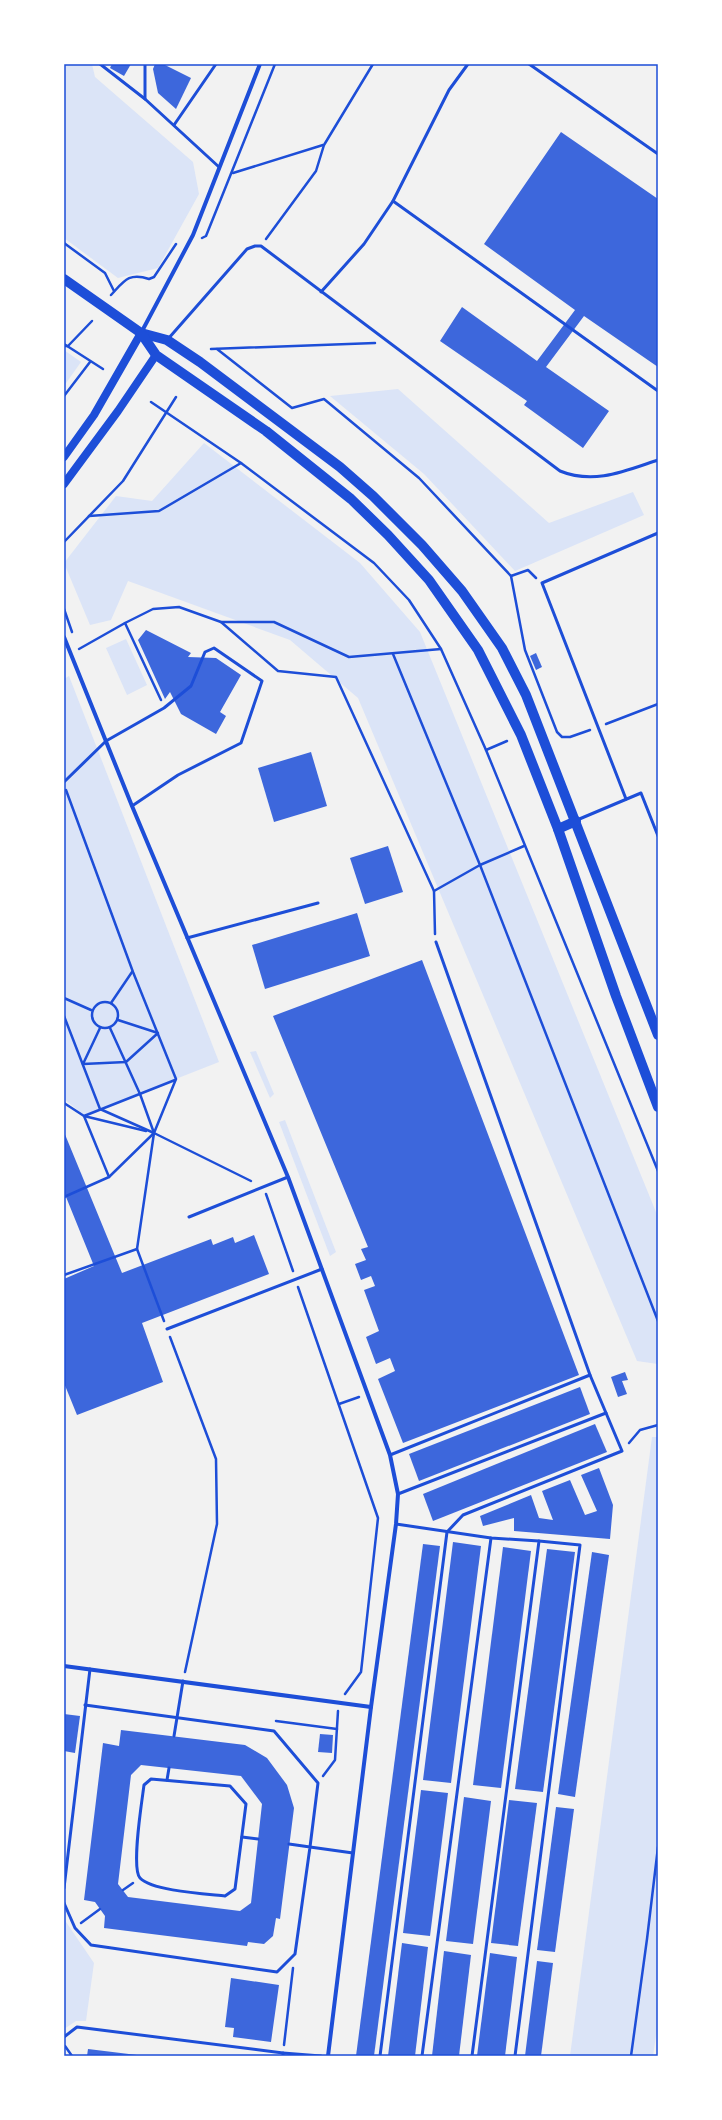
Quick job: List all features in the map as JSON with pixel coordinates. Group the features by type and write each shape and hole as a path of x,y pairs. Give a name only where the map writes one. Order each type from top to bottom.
{"main road":[{"path":"64,279 141,333 167,340 200,362 340,467 367,491 422,545 462,591 502,648 526,695 658,1035"},
{"path":"141,333 156,355 266,431 351,499 388,535 429,580 478,650 508,707 558,828 616,996 658,1107"},
{"path":"64,457 94,415 141,333"},
{"path":"64,484 118,412 167,340"},
{"path":"558,828 576,821"}],"street":[{"path":"141,333 192,235 260,64"},
{"path":"64,637 132,806 288,1177 390,1455 398,1494 396,1524 371,1706 328,2056"},
{"path":"64,1666 371,1706"}],"lane":[{"path":"100,64 145,99 219,167"},
{"path":"145,64 145,99"},
{"path":"174,126 216,64"},
{"path":"321,292 364,244 393,201 449,90 468,64"},
{"path":"529,64 658,154"},
{"path":"393,201 658,390"},
{"path":"167,340 247,249 255,246 261,246 560,471 573,477 588,478 607,476 658,460"},
{"path":"626,799 542,583 658,533"},
{"path":"64,783 106,741 164,708 191,686 205,652 214,648 262,681 241,744 178,775 132,806"},
{"path":"576,821 641,793 658,836"},
{"path":"187,938 318,903"},
{"path":"380,2056 447,1532 463,1515 622,1451 590,1374 436,942"},
{"path":"189,1217 264,1188 288,1177"},
{"path":"167,1329 322,1269"},
{"path":"390,1455 590,1374"},
{"path":"398,1494 606,1413"},
{"path":"396,1524 491,1538 580,1545 515,2056"},
{"path":"422,2056 491,1538"},
{"path":"472,2056 539,1541"},
{"path":"64,1888 90,1669"},
{"path":"174,1736 183,1681"},
{"path":"64,1903 75,1928 91,1945 277,1972 295,1954 318,1783 274,1731 178,1716 86,1705"},
{"path":"167,1780 169,1768"},
{"path":"151,1779 167,1780 230,1786 246,1804 235,1890 226,1896 152,1886 139,1877 135,1864 144,1785 151,1779"},
{"path":"242,1837 258,1839"},
{"path":"289,1844 353,1853"},
{"path":"64,2037 77,2027 283,2055 321,2056"}],"path":[{"path":"202,238 206,236 275,64"},
{"path":"261,246 316,171 324,145 373,64"},
{"path":"232,173 324,145"},
{"path":"111,295 128,278 138,276 149,279 154,277 179,240"},
{"path":"64,243 105,273 114,291"},
{"path":"68,346 92,321"},
{"path":"211,349 388,342"},
{"path":"64,345 68,346 90,362 103,369"},
{"path":"217,349 292,408 324,399 419,478 511,576 525,650 557,732 562,737 570,737 598,728 658,704"},
{"path":"64,396 90,362"},
{"path":"64,542 123,481 176,397"},
{"path":"151,402 241,463 374,563 409,600 441,648 486,750 658,1171"},
{"path":"89,516 159,511 241,463"},
{"path":"511,576 528,570"},
{"path":"77,650 152,609 179,607 221,622 274,622 349,657 393,654 441,648"},
{"path":"221,622 278,671 336,677 434,892 436,942"},
{"path":"125,623 164,708"},
{"path":"393,654 480,865 658,1321"},
{"path":"486,750 507,741"},
{"path":"64,783 133,972 176,1079 154,1133 137,1248 216,1459 217,1524 183,1681"},
{"path":"434,892 480,865 524,846"},
{"path":"111,1003 133,972"},
{"path":"64,998 92,1010"},
{"path":"99,1002 111,1003 118,1010 118,1020 110,1028 100,1028 92,1021 92,1010 99,1002"},
{"path":"64,1016 100,1109 154,1133 264,1188 378,1518 361,1672 339,1702 335,1760 318,1783"},
{"path":"118,1020 158,1034"},
{"path":"83,1064 100,1028"},
{"path":"110,1028 140,1094 154,1133"},
{"path":"83,1064 126,1062 158,1034"},
{"path":"84,1116 176,1079"},
{"path":"64,1103 84,1116 154,1133"},
{"path":"84,1116 109,1177"},
{"path":"64,1197 109,1177 154,1133"},
{"path":"64,1276 137,1248"},
{"path":"622,1451 640,1430 658,1425"},
{"path":"631,2056 648,1939 658,1847"},
{"path":"123,1890 139,1877"},
{"path":"283,2055 295,1954"},
{"path":"64,2043 72,2056"}],"shaded area":[{"path":"64,64 92,64 95,77 193,162 199,194 158,268 118,278 64,238"},
{"path":"64,350 81,362 64,386"},
{"path":"398,389 549,523 633,492 644,515 515,571 424,474 330,396"},
{"path":"204,443 360,563 420,632 658,1217 658,1364 637,1361 358,698 290,640 128,581 111,620 90,625 64,563 116,496 152,501"},
{"path":"126,639 147,685 127,695 106,648"},
{"path":"69,676 219,1062 84,1115 64,1099 64,679"},
{"path":"256,1051 274,1094 270,1098 250,1052"},
{"path":"285,1120 336,1252 330,1256 279,1122"},
{"path":"652,1437 658,1437 658,2023 653,2056 570,2056"},
{"path":"64,1919 94,1963 86,2021 76,2021 64,2029"}],"building":[{"path":"112,64 131,64 124,76 110,68"},
{"path":"155,64 163,64 191,78 176,109 158,93 153,69"},
{"path":"561,132 658,199 658,367 584,316 546,367 609,411 583,448 524,405 527,401 440,341 462,307 537,361 575,310 484,244"},
{"path":"146,630 191,653 188,657 216,658 241,675 220,712 226,716 216,734 181,714 170,692 165,699 138,640"},
{"path":"536,653 542,667 536,670 530,656"},
{"path":"311,752 327,806 274,822 258,768"},
{"path":"388,846 403,892 365,904 350,858"},
{"path":"357,913 370,956 265,989 252,945"},
{"path":"422,960 579,1375 403,1443 378,1379 395,1371 390,1358 376,1364 366,1337 379,1331 364,1290 375,1286 371,1276 361,1280 355,1264 366,1260 361,1249 368,1247 273,1016"},
{"path":"64,1132 122,1273 211,1239 213,1245 233,1237 235,1243 254,1235 269,1274 142,1323 163,1382 77,1415 64,1383 64,1279 94,1266 64,1192"},
{"path":"625,1372 628,1380 622,1381 627,1394 618,1397 611,1377"},
{"path":"580,1387 590,1414 419,1481 409,1454"},
{"path":"595,1424 607,1452 433,1521 423,1494"},
{"path":"599,1468 613,1505 610,1539 514,1531 514,1518 483,1526 480,1516 531,1495 539,1518 553,1520 542,1491 570,1480 585,1515 597,1511 581,1475"},
{"path":"453,1542 481,1546 451,1783 423,1780"},
{"path":"423,1544 440,1546 374,2056 356,2056"},
{"path":"503,1547 531,1551 501,1788 473,1785"},
{"path":"547,1549 575,1552 543,1792 515,1789"},
{"path":"592,1552 609,1555 575,1797 558,1794"},
{"path":"64,1714 80,1716 75,1753 64,1751"},
{"path":"121,1730 245,1745 267,1758 287,1785 294,1808 280,1919 276,1918 273,1936 264,1944 248,1942 247,1946 104,1928 105,1916 95,1902 84,1900 103,1743 119,1746","holes":["141,1765 241,1776 262,1804 251,1903 240,1911 128,1897 118,1884 131,1775"]},
{"path":"320,1734 333,1735 332,1753 318,1752"},
{"path":"421,1790 448,1793 430,1936 403,1933"},
{"path":"464,1797 491,1801 473,1944 446,1941"},
{"path":"509,1800 537,1803 518,1946 491,1943"},
{"path":"556,1807 574,1809 555,1952 537,1950"},
{"path":"402,1943 428,1947 415,2056 388,2056"},
{"path":"444,1951 471,1955 459,2056 432,2056"},
{"path":"490,1953 517,1957 505,2056 477,2056"},
{"path":"537,1961 553,1963 541,2056 525,2056"},
{"path":"231,1978 279,1985 271,2042 233,2037 234,2028 225,2027"},
{"path":"88,2049 137,2055 137,2056 87,2056"}]}
